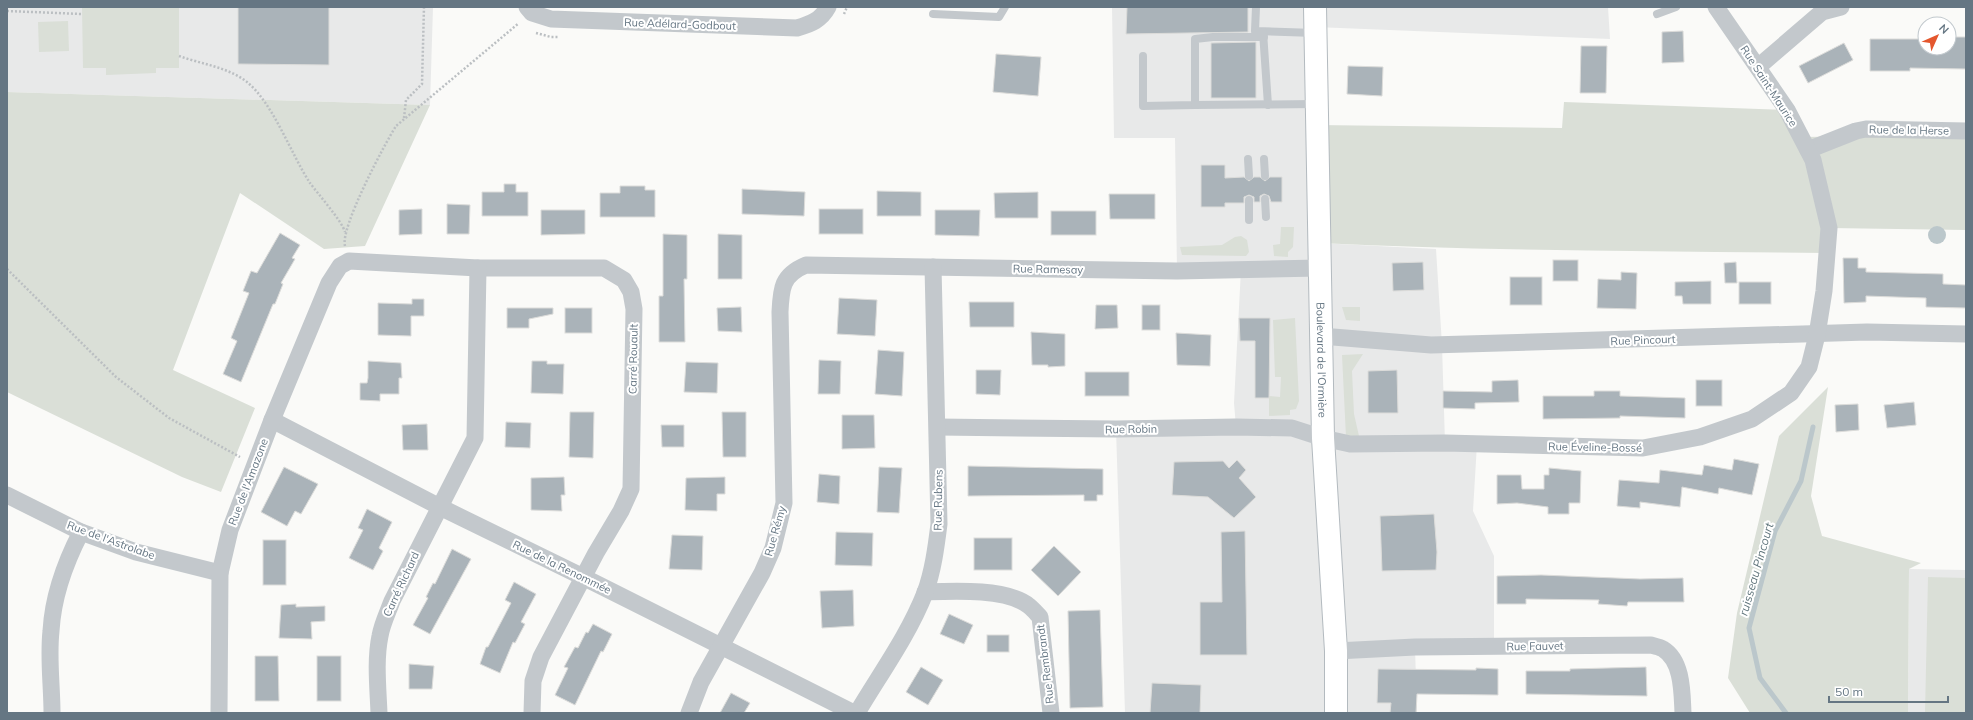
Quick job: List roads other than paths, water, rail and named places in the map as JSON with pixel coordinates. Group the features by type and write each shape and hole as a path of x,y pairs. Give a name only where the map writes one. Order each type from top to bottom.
{"main road":[{"name":"Boulevard de l'Ormière","path":"1315,7 1323,438 1336,651 1336,713"}],"street":[{"name":"Rue Adélard-Godbout","path":"527,7 532,13 551,19 797,28 813,23 824,14 828,7"},
{"name":"Rue Saint-Maurice","path":"1716,7 1786,110 1813,160 1829,228 1824,291 1817,335"},
{"path":"1758,67 1822,12 1841,7"},
{"name":"Rue de la Herse","path":"1808,150 1856,131 1866,129 1966,131"},
{"name":"Carré Rouault","path":"344,263 478,268 604,268 624,280 631,292 634,309 631,488 622,512 583,577"},
{"name":"Rue de l'Amazone","path":"219,713 220,573 230,530 272,420 329,283 344,263"},
{"name":"Rue Ramesay","path":"784,282 792,271 806,265 1177,271 1319,268"},
{"name":"Rue Rubens","path":"855,713 910,625 925,592 934,558 939,524 938,427 933,267"},
{"path":"440,508 475,438 478,268"},
{"name":"Rue Rémy","path":"689,713 701,682 762,573 773,548 784,503 780,298 784,282"},
{"name":"Rue Pincourt","path":"1321,336 1431,345 1817,335 1867,332 1966,334"},
{"name":"Rue Éveline-Bossé","path":"1323,438 1350,444 1445,443 1643,448 1700,437 1752,419 1791,393 1809,367 1817,335"},
{"name":"Rue de la Renommée","path":"272,420 440,508 583,577 855,713"},
{"name":"Rue Robin","path":"938,427 1116,429 1292,428 1323,438"},
{"name":"Rue de l'Astrolabe","path":"7,495 81,532 136,552 220,573"},
{"name":"Carré Richard","path":"379,713 380,636 392,601 440,508"},
{"path":"52,713 50,631 56,597 66,561 81,532"},
{"path":"532,713 533,681 540,657 583,577"},
{"name":"Rue Rembrandt","path":"925,592 967,591 1015,598 1029,606 1040,617 1051,713"},
{"name":"Rue Fauvet","path":"1336,651 1415,647 1651,645 1664,649 1682,677 1683,713"}],"lane":[{"path":"933,14 999,17 1005,7"},
{"path":"1256,7 1255,30 1263,34"},
{"path":"1657,14 1676,7"},
{"path":"1195,105 1195,39 1263,34 1315,33"},
{"path":"1263,34 1268,105"},
{"path":"1143,56 1142,106 1316,104"},
{"path":"1248,159 1250,176"},
{"path":"1264,159 1265,176"},
{"path":"1265,199 1266,217"},
{"path":"1248,220 1249,200"}],"waterway":[{"name":"ruisseau Pincourt","path":"1786,713 1760,678 1749,628 1775,531 1801,481 1813,427"}]}
